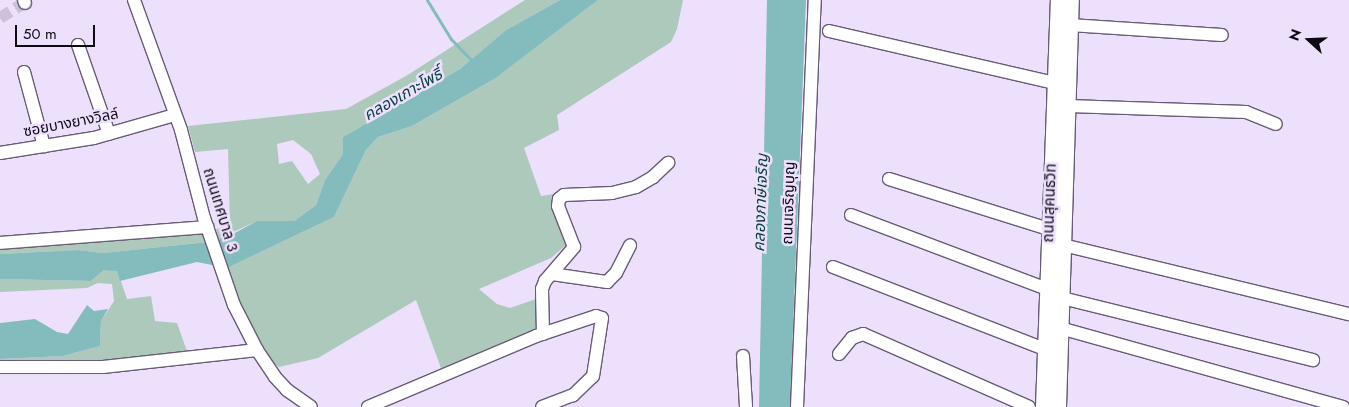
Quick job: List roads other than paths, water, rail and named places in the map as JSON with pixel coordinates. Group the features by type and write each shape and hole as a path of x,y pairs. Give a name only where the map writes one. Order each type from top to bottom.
{"main road":[{"name":"ถนนสุคนธวิท","path":"1058,407 1060,328 1052,293 1049,229 1059,0"},
{"name":"ถนนสุคนธวิท","path":"1044,407 1046,350 1052,293 1063,245 1071,0"}],"street":[{"name":"ถนนเทศบาล 3","path":"134,0 176,115 209,231 234,305 257,350 287,390 311,407"},
{"name":"ถนนเจริญบุญ","path":"796,407 815,0"},
{"path":"1070,25 1222,35"},
{"path":"828,31 1056,83"},
{"path":"78,45 109,134"},
{"path":"24,72 44,146"},
{"path":"1068,106 1246,112 1276,124"},
{"name":"ซอยบางยางวิลล์","path":"0,153 109,134 176,115"},
{"path":"543,334 542,289 574,248 558,206 559,199 564,196 612,193 636,188 653,177 668,163"},
{"path":"889,179 1049,229"},
{"path":"851,216 1052,293 1313,360"},
{"path":"0,243 209,231"},
{"path":"552,274 607,282 616,273 630,245"},
{"path":"1063,245 1349,314"},
{"path":"833,267 1046,350"},
{"path":"368,407 543,334 596,316 604,320 592,376 573,394 542,407"},
{"path":"1060,328 1343,407"},
{"path":"839,354 852,338 863,334 1029,407"},
{"path":"0,367 103,368 257,350"},
{"path":"743,356 746,407"}],"waterway":[{"path":"427,0 451,39 473,62"}],"tunnel":[{"path":"0,18 29,0"}],"water label":[{"name":"คลองเกาะโพธิ์","path":"403,95"},
{"name":"คลองภาษีเจริญ","path":"761,203"}]}
